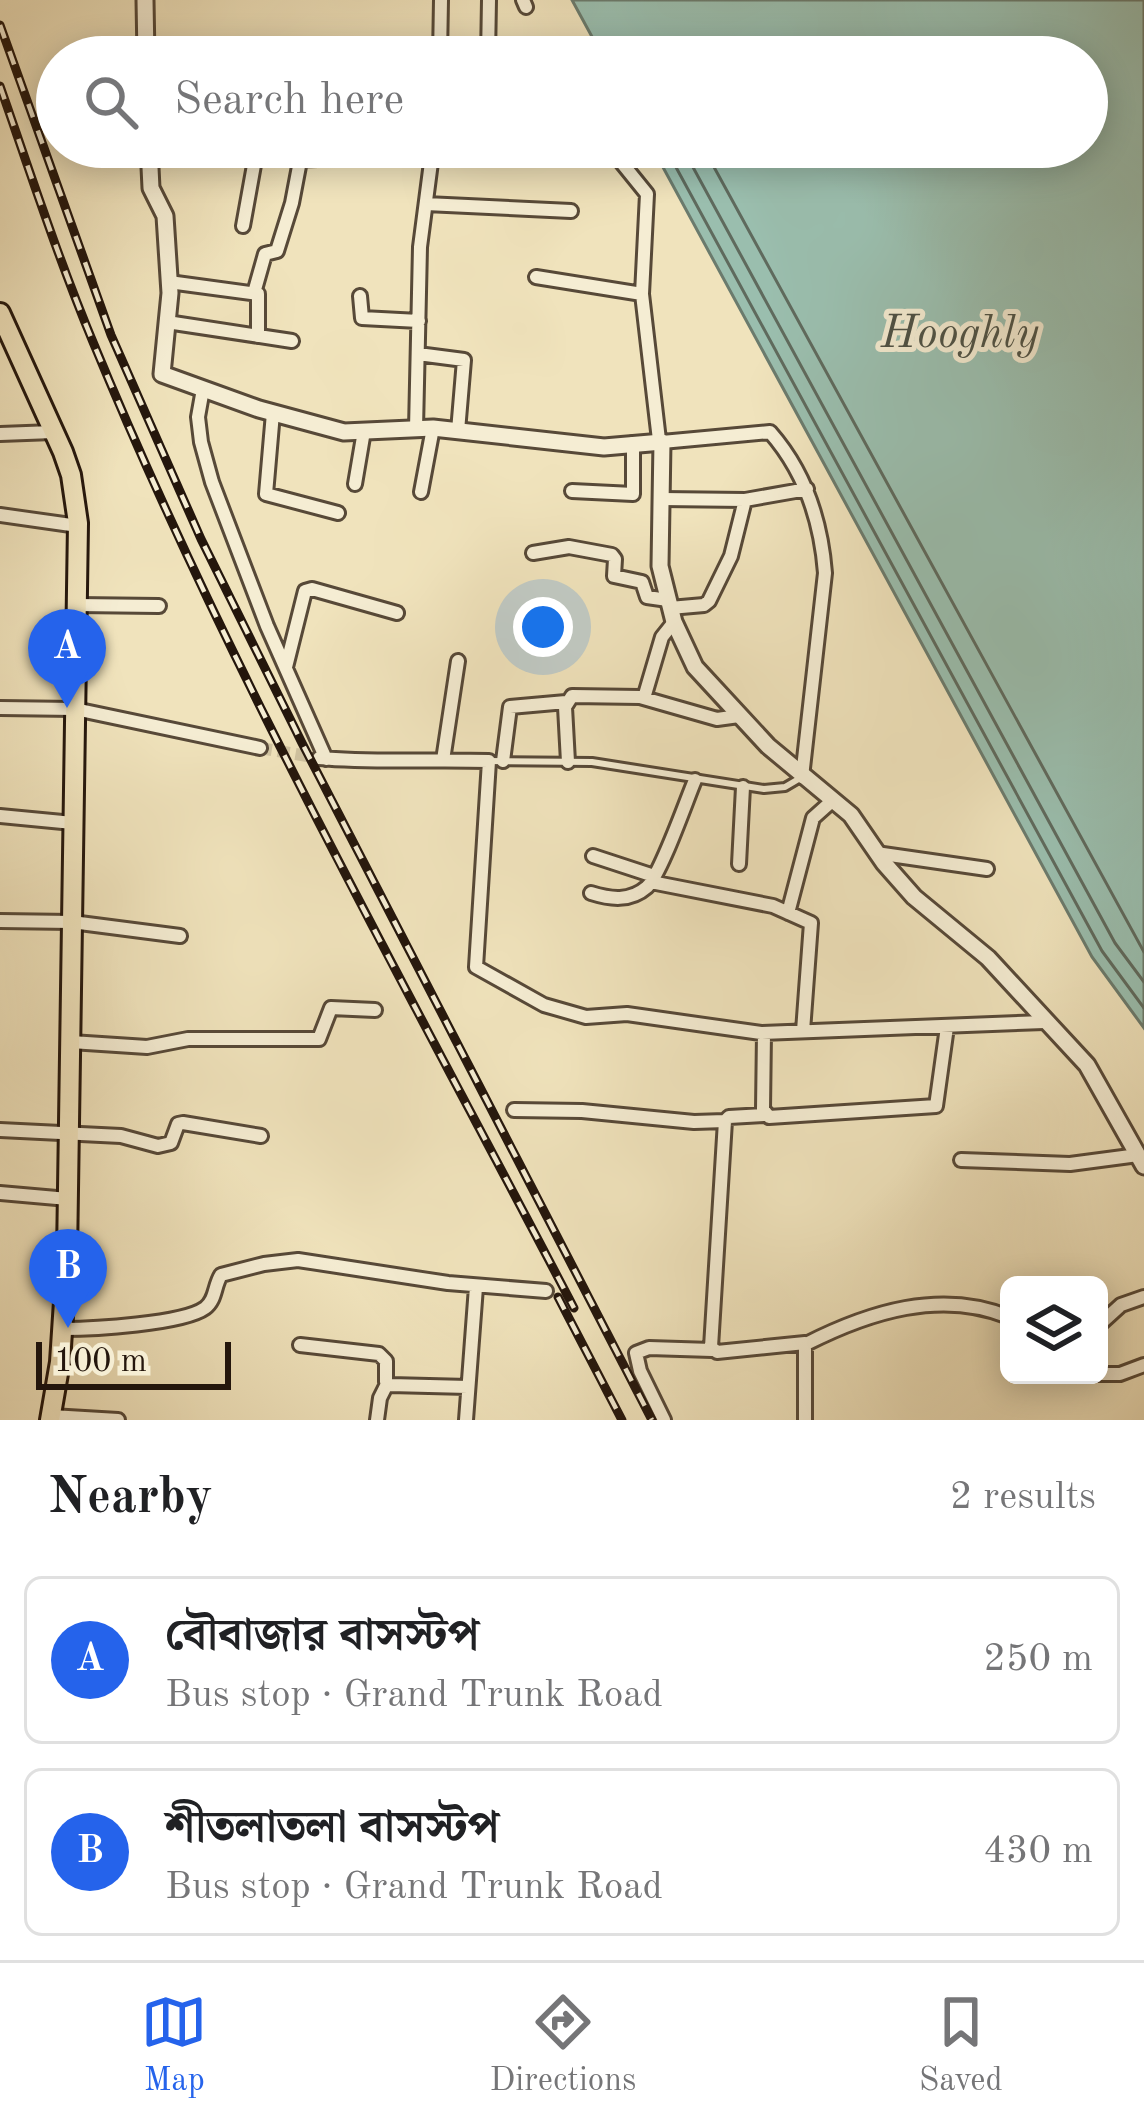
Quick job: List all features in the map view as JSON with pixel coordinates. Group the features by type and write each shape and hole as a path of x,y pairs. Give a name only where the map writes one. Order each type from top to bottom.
{"main road":[{"path":"0,313 71,475 78,526 68,1199 63,1329 51,1418"}],"street":[{"path":"145,0 146,36"},
{"path":"440,36 441,0"},
{"path":"488,36 489,0"},
{"path":"150,168 151,188 165,216 170,282 162,374 344,432 424,428 604,447 770,432 807,489 823,542 826,573 802,777"},
{"path":"243,226 253,168"},
{"path":"254,293 265,254 276,252 299,168"},
{"path":"421,492 424,428 418,354 430,168"},
{"path":"626,168 647,194 642,294 660,441 659,566 695,667 802,777 857,821 876,853 914,897 988,958 1094,1075 1141,1160 1070,1164 962,1160"},
{"path":"426,204 571,211"},
{"path":"536,277 642,294"},
{"path":"170,282 260,296 258,336"},
{"path":"360,296 362,318 419,321"},
{"path":"167,322 292,341"},
{"path":"418,354 464,360 458,431"},
{"path":"203,389 198,417 206,462 322,758 387,764 496,761"},
{"path":"273,413 266,494 338,513"},
{"path":"356,484 364,431"},
{"path":"0,434 53,432"},
{"path":"572,491 633,494 633,443"},
{"path":"662,499 745,500 807,489"},
{"path":"533,553 569,547 611,555 614,576 642,582 647,597 671,610 704,605 738,535 745,500"},
{"path":"0,517 78,526"},
{"path":"286,668 304,591 312,589 397,613"},
{"path":"77,605 159,606"},
{"path":"644,698 671,610"},
{"path":"443,760 458,662"},
{"path":"740,716 717,719 644,698 594,695 510,707 496,761 476,962 479,970 548,1007 584,1017 627,1014 764,1033 1044,1022"},
{"path":"566,702 568,762"},
{"path":"0,708 75,709 260,748"},
{"path":"591,893 614,899 633,895 653,879 695,780"},
{"path":"739,864 743,788"},
{"path":"788,913 813,818 832,801"},
{"path":"0,816 74,823"},
{"path":"876,853 987,869"},
{"path":"593,856 653,879 808,921 812,927 802,1031"},
{"path":"0,921 72,922 180,937"},
{"path":"71,1042 148,1047 188,1039 319,1040 329,1010 375,1010"},
{"path":"514,1110 694,1122 936,1106 947,1027"},
{"path":"764,1033 764,1115"},
{"path":"712,1350 725,1121"},
{"path":"0,1130 122,1136 164,1146 173,1141 178,1124 183,1123 261,1136"},
{"path":"0,1193 68,1199"},
{"path":"63,1329 112,1329 198,1312 214,1298 221,1275 292,1260 546,1292"},
{"path":"466,1420 476,1286"},
{"path":"1108,1320 1121,1305 1144,1297"},
{"path":"664,1420 636,1360 637,1351 806,1344 893,1307 972,1305 1000,1314"},
{"path":"806,1344 806,1420"},
{"path":"300,1345 379,1354 386,1361 387,1384 377,1420"},
{"path":"1108,1375 1144,1365"},
{"path":"387,1384 469,1388"},
{"path":"51,1418 118,1420"}],"lane":[{"path":"496,761 592,762 743,788 775,789 802,777"}],"water":[{"name":"Hooghly","path":"572,0 1144,0 1144,1028 1092,957 663,168 1108,168 1108,36 592,36"}],"tunnel":[{"path":"260,748 319,758"}],"railway":[{"path":"0,25 36,126"},
{"path":"0,86 80,310 203,588 323,830 574,1308"},
{"path":"51,168 111,335 201,539 652,1420"},
{"path":"558,1297 622,1420"}],"place":[{"name":"বৌবাজার বাসস্টপ","path":"67,708"},
{"name":"শীতলাতলা বাসস্টপ","path":"68,1328"}]}
